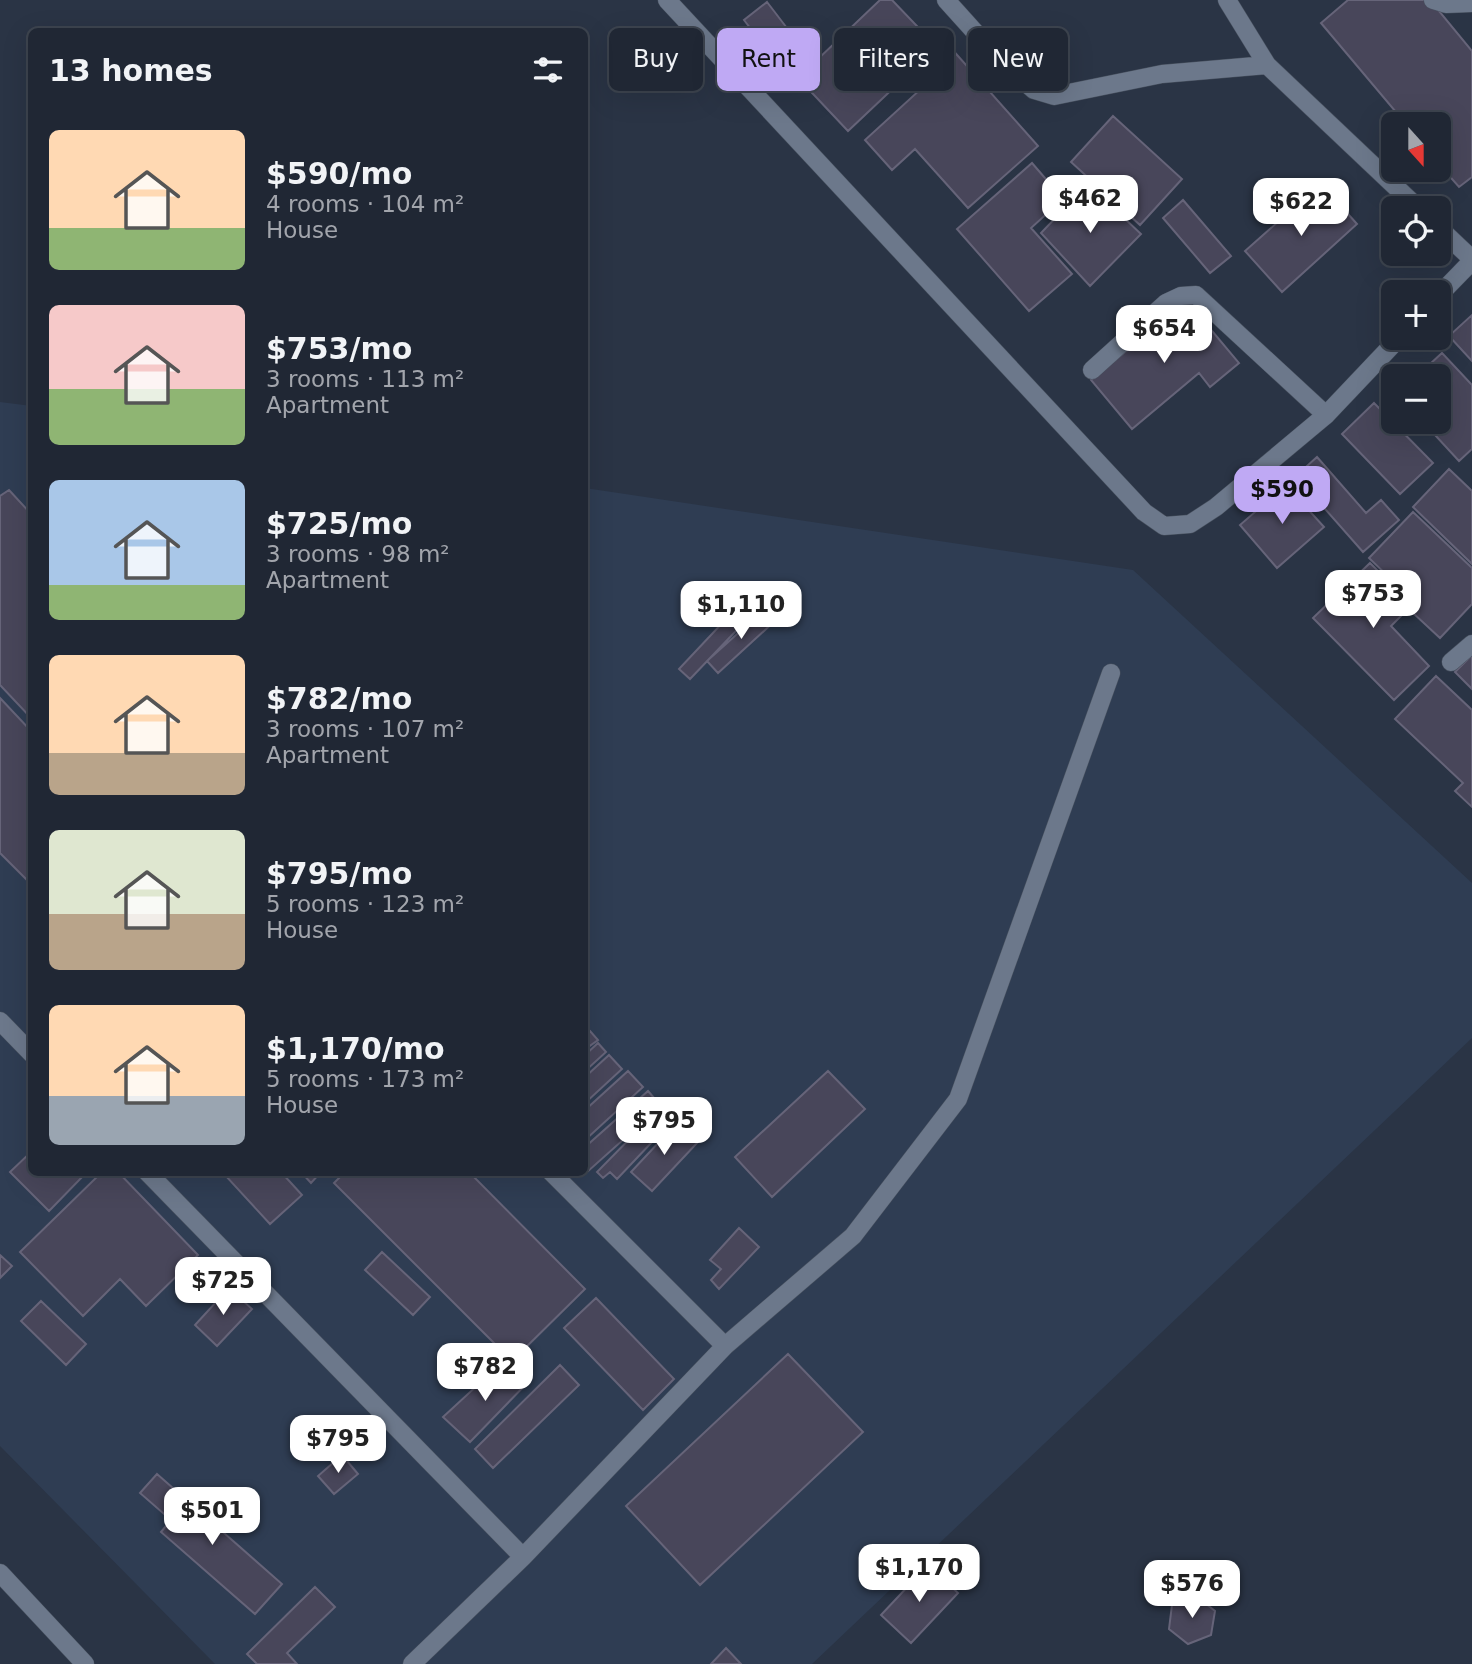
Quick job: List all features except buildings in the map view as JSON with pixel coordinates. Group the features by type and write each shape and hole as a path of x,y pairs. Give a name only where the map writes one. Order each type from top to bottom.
{"street":[{"path":"667,0 1144,512 1164,526 1190,524 1216,507 1326,415 1388,350"},
{"path":"946,0 1034,90 1054,96 1162,74 1267,65"},
{"path":"1227,0 1267,65 1405,196"},
{"path":"1433,0 1446,4 1472,3"},
{"path":"1451,240 1472,260 1451,282"},
{"path":"1091,369 1166,303 1181,296 1196,295 1326,415"},
{"path":"1451,662 1472,644"},
{"path":"412,1664 523,1558 725,1346 853,1236 958,1099 1111,673"},
{"path":"0,1021 28,1050"},
{"path":"152,1176 523,1558"},
{"path":"555,1176 725,1346"},
{"path":"0,1573 85,1664"}],"shaded area":[{"path":"0,402 28,406 28,1176 588,1176 588,488 1133,570 1472,883 1472,1038 812,1664 215,1664 0,1446"}]}
